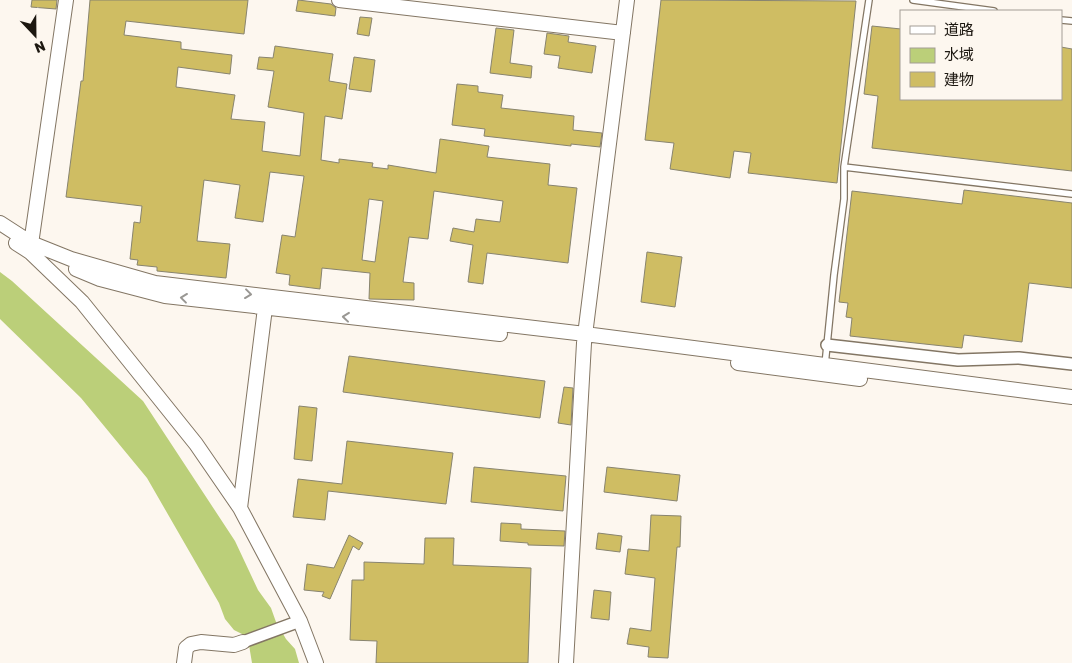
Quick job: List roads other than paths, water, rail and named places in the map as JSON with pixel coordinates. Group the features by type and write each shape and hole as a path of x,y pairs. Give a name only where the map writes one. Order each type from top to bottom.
{"street":[{"path":"31,248 66,0"},
{"path":"339,0 623,33"},
{"path":"566,663 585,338 627,0"},
{"path":"0,222 31,248 82,302 196,444 240,508 293,624 316,663"},
{"path":"0,233 100,279 165,296 265,308 585,338"},
{"path":"31,248 156,283 1072,403"},
{"path":"240,508 265,308"},
{"path":"827,345 958,360 1019,358 1072,364"},
{"path":"825,370 1072,397"},
{"path":"184,663 186,648 191,644 201,642 234,645 293,624"}],"lane":[{"path":"825,370 834,275 844,199 844,167 869,0"},
{"path":"913,0 987,10"},
{"path":"844,167 1072,194"}],"water":[{"path":"0,272 143,401 235,541 258,590 271,608 276,622 286,639 295,649 299,663 252,663 249,645 244,635 234,630 225,619 219,603 147,478 81,398 0,319"}]}
